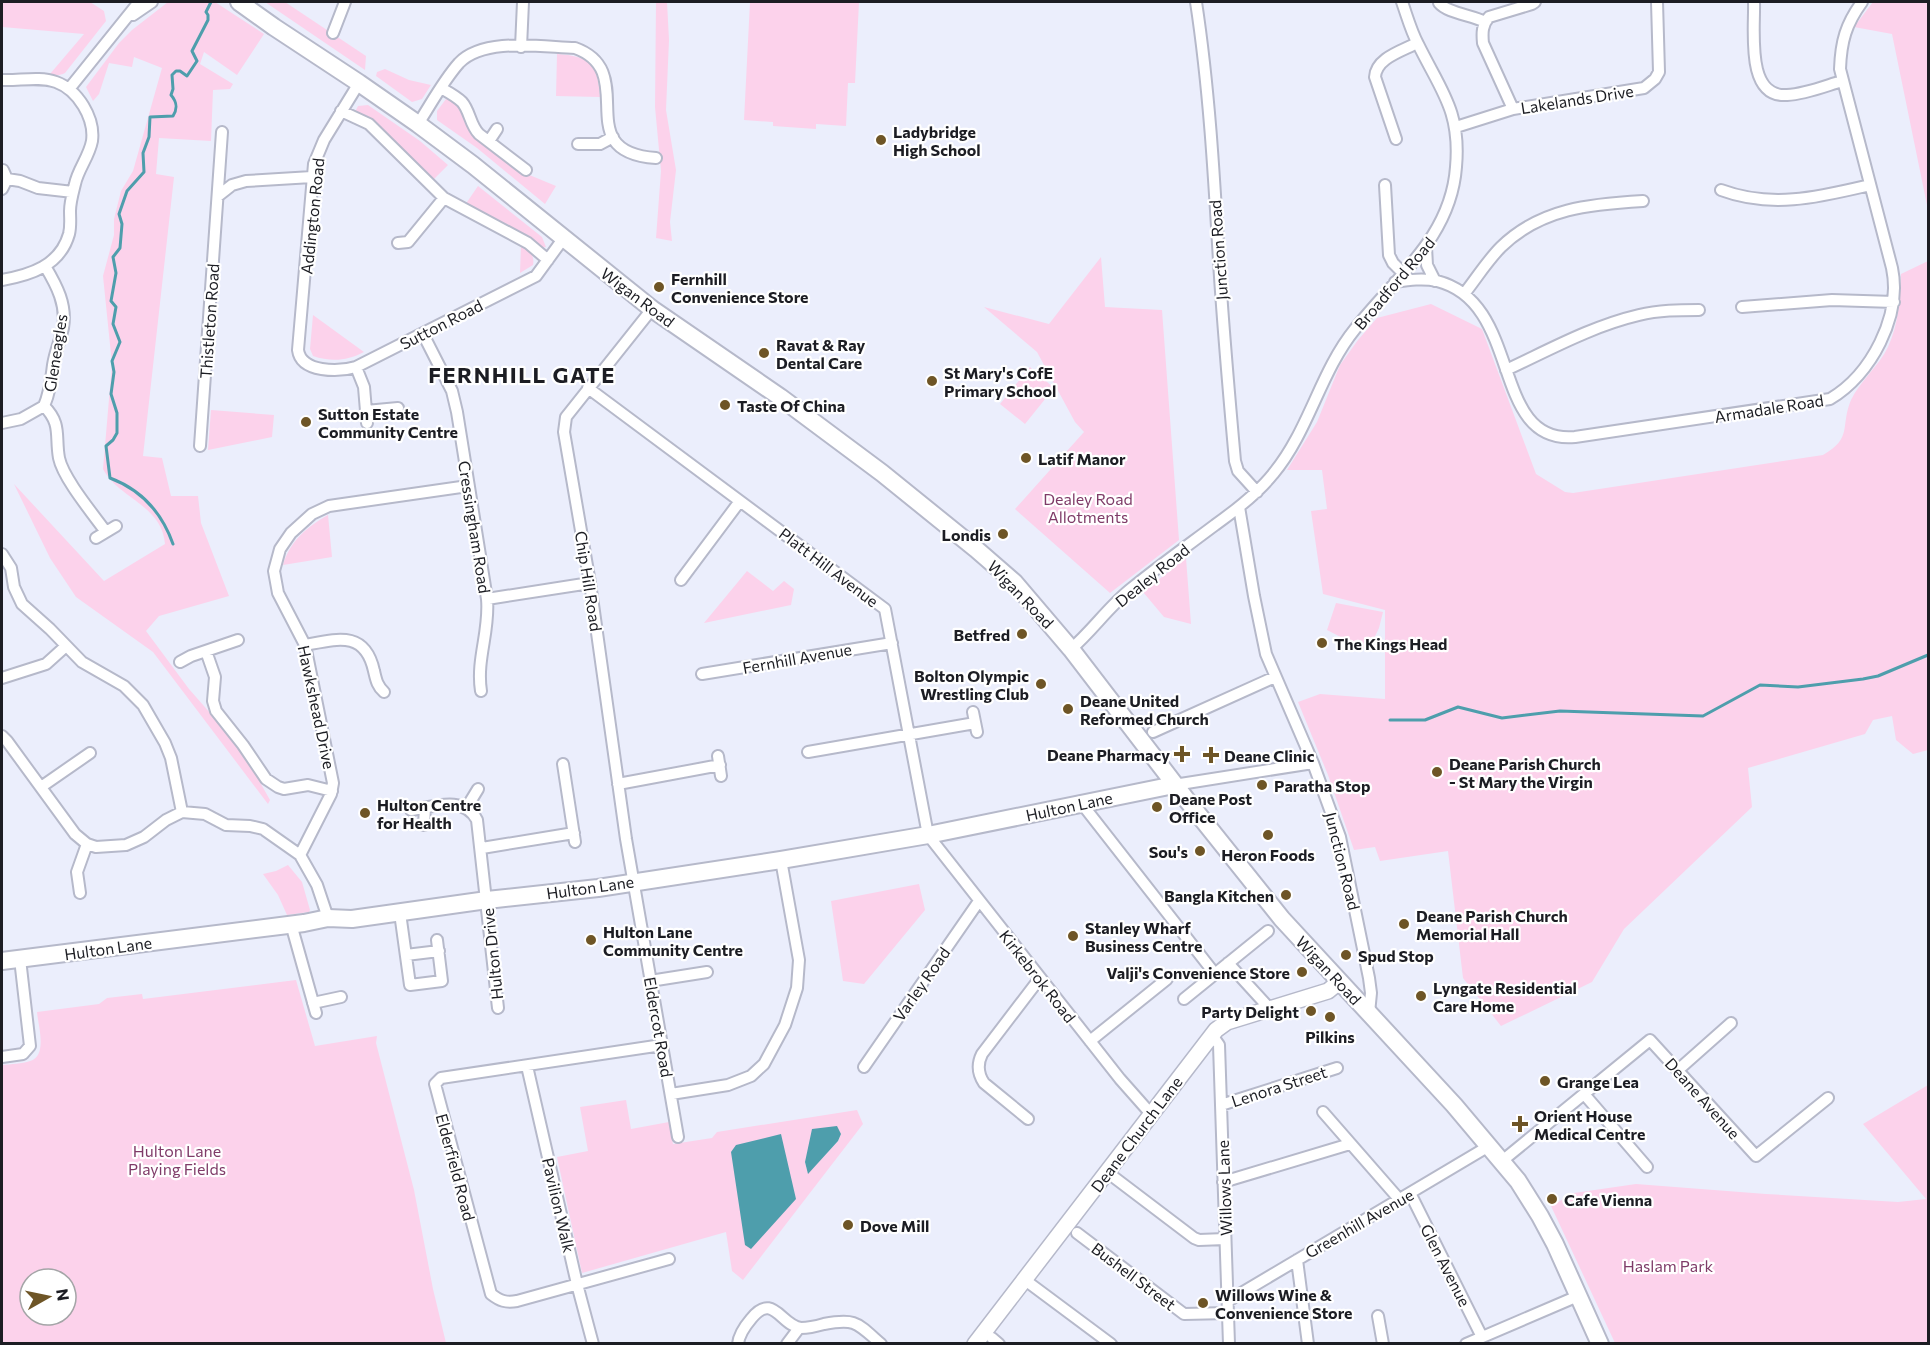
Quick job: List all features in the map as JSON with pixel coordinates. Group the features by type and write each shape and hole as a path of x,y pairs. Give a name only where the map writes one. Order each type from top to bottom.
{"main road":[{"name":"Wigan Road","path":"239,2 418,124 652,309 850,448 976,549 1022,590 1071,649 1174,785 1282,920 1502,1161 1540,1216 1555,1244 1600,1344"},
{"name":"Wigan Road","path":"248,2 264,20"},
{"name":"Hulton Lane","path":"2,961 328,918 352,919 634,882 928,836 1174,785"}],"street":[{"path":"69,89 139,2"},
{"path":"121,24 152,2"},
{"path":"333,33 345,2"},
{"path":"521,46 523,2"},
{"name":"Junction Road","path":"1196,2 1211,131 1225,357 1235,461 1238,471 1257,492"},
{"name":"Broadford Road","path":"1239,507 1257,492 1286,457 1342,347 1426,247 1443,219 1456,168 1456,127 1442,87 1417,43 1402,2"},
{"path":"1513,109 1483,43 1482,33 1485,22 1490,17 1535,2"},
{"name":"Lakelands Drive","path":"1456,127 1513,109 1644,88 1659,72 1657,2"},
{"path":"1754,2 1756,66 1758,78 1764,87 1784,96 1842,81"},
{"name":"Armadale Road","path":"1399,278 1435,281 1449,285 1464,294 1475,305 1492,330 1515,397 1529,419 1552,436 1562,438 1816,402 1830,399 1842,392 1862,371 1878,345 1894,302 1895,290 1892,268 1842,81 1841,56 1845,33 1862,2"},
{"path":"1439,3 1443,8 1485,22"},
{"path":"1396,139 1375,77 1376,69 1380,63 1417,43"},
{"path":"418,124 459,63 478,52 499,46 575,48 596,59 603,69 606,78 606,118 613,138 636,161 656,158"},
{"path":"2,80 39,79 56,82 69,89 88,113 92,139 89,151 75,180 69,235 57,255 45,267 25,276 2,280"},
{"name":"Addington Road","path":"301,360 298,350 299,328 305,287 312,177 320,147 359,83"},
{"path":"441,88 463,103 475,130 526,170"},
{"path":"341,111 369,124 444,198 528,243 548,260"},
{"path":"489,141 497,129"},
{"name":"Thistleton Road","path":"200,446 222,132"},
{"path":"578,144 593,149 613,138"},
{"path":"218,196 232,185 246,181 312,177"},
{"path":"4,179 20,181 38,188 73,192"},
{"path":"1721,190 1754,200 1778,201 1819,197 1870,184"},
{"path":"1384,185 1389,255 1399,278"},
{"path":"398,243 408,242 444,198"},
{"path":"1464,294 1499,249 1510,239 1551,215 1588,205 1643,201"},
{"name":"Sutton Road","path":"301,360 310,366 333,369 356,367 536,276 563,239"},
{"path":"1426,247 1427,265 1435,281"},
{"name":"Gleneagles","path":"45,267 58,288 64,313 51,386 44,406 56,420 60,463 111,529 96,538"},
{"path":"1742,307 1832,300 1894,302"},
{"name":"Chip Hill Road","path":"634,882 590,583 564,432 566,417 652,309"},
{"path":"1506,370 1599,327 1620,320 1659,312 1699,310"},
{"name":"Cressingham Road","path":"423,334 455,402 487,599 488,617 478,670 481,692"},
{"path":"356,367 363,382 367,417 398,408"},
{"name":"Platt Hill Avenue","path":"588,388 882,606 888,614 928,836"},
{"path":"2,423 21,419 44,406"},
{"name":"Hawkshead Drive","path":"300,855 332,791 333,777 305,645 278,593 274,579 274,568 280,549 298,525 312,514 329,506 468,486"},
{"path":"681,580 740,501"},
{"name":"Junction Road","path":"1239,507 1260,628 1275,677 1313,763 1340,837 1370,986 1369,1013"},
{"name":"Dealey Road","path":"1071,649 1130,590 1239,507"},
{"path":"2,554 12,571 8,588 22,604 82,662 131,691 143,705 171,758 182,812"},
{"path":"487,599 590,583"},
{"path":"305,645 339,639 347,639 358,644 369,653 377,685 384,692"},
{"path":"180,662 190,656 238,640"},
{"name":"Fernhill Avenue","path":"702,674 892,642"},
{"path":"2,678 46,664 66,646"},
{"path":"206,651 215,677 213,701 216,711 243,745 266,780 284,789 308,785 332,791"},
{"path":"1153,732 1179,715 1275,677"},
{"path":"808,751 975,722"},
{"path":"2,736 75,834 87,844 108,847 135,842 166,820 182,812 205,814 226,825 262,829 300,855 317,885 328,918"},
{"path":"41,787 74,759 90,753"},
{"path":"1174,785 1313,763"},
{"path":"482,848 574,837 563,764"},
{"path":"618,784 720,766"},
{"path":"411,810 451,804 467,807 478,789"},
{"path":"1082,804 1215,974"},
{"name":"Hulton Drive","path":"467,807 477,820 482,848 483,885 487,900 498,1008"},
{"path":"424,825 425,808"},
{"name":"Kirkebrok Road","path":"928,836 1142,1106 1151,1114"},
{"path":"80,892 83,877 78,866 87,844"},
{"path":"671,1094 728,1085 751,1076 764,1064 785,1025 797,988 798,960 780,860"},
{"name":"Eldercot Road","path":"634,882 678,1137"},
{"name":"Varley Road","path":"864,1067 979,901"},
{"path":"400,913 410,985 442,981 438,946 406,955"},
{"path":"291,924 315,1008 340,997"},
{"path":"1184,999 1268,931"},
{"path":"2,1057 23,1054 29,1049 20,959"},
{"path":"1228,963 1270,1009"},
{"path":"650,981 707,972"},
{"path":"1028,1119 984,1083 979,1066 982,1054 1040,978"},
{"path":"1090,1041 1167,979"},
{"name":"Deane Church Lane","path":"975,1344 1212,1035 1224,1023 1328,990 1340,982"},
{"path":"1678,1070 1731,1023"},
{"name":"Willows Lane","path":"1212,1035 1219,1045 1229,1344"},
{"name":"Deane Avenue","path":"1584,1094 1650,1040 1756,1156 1828,1098"},
{"name":"Elderfield Road","path":"662,1045 441,1078 435,1084 491,1294 507,1303 669,1259"},
{"name":"Pavilion Walk","path":"527,1066 593,1344"},
{"name":"Lenora Street","path":"1221,1105 1337,1068"},
{"path":"1502,1161 1584,1094 1647,1167"},
{"path":"1323,1112 1399,1199"},
{"path":"1223,1182 1350,1144"},
{"name":"Greenhill Avenue","path":"1228,1301 1490,1146"},
{"path":"1107,1172 1194,1238 1199,1240 1225,1239"},
{"name":"Glen Avenue","path":"1410,1193 1482,1337"},
{"name":"Bushell Street","path":"1077,1233 1184,1314 1228,1313"},
{"path":"1297,1260 1308,1344"},
{"path":"1025,1280 1111,1344"},
{"path":"1466,1344 1578,1296"},
{"path":"738,1344 746,1325 759,1311 766,1309 777,1311 800,1328 841,1321 859,1324 880,1344"},
{"path":"1378,1316 1375,1329 1383,1344"},
{"path":"788,1344 800,1328"}],"green space":[{"path":"2,2 90,2 104,11 106,21 65,73 50,74 84,34 2,27"},
{"path":"168,2 215,2 264,34 237,75 204,52 200,64 233,84 230,89 213,90 211,141 159,138 156,174 174,177 143,456 162,458 171,496 198,496 201,523 229,596 159,616 146,631 189,689 240,747 270,800 268,804 153,652 76,597 50,558 14,484 104,581 165,544 156,520 110,479 103,469 112,364 103,276 114,235 114,219 121,191 133,171 162,68 134,57 132,67 109,63 99,94 93,101 86,87 119,43"},
{"path":"265,2 285,2 366,56 365,70"},
{"path":"656,2 667,2 669,40 666,110 676,170 670,222 672,241 656,238 661,171 655,107"},
{"path":"750,2 859,2 855,83 848,83 846,126 816,124 816,129 773,126 773,122 744,120"},
{"path":"1873,2 1928,2 1928,210 1892,34 1854,27"},
{"path":"557,54 577,57 590,64 597,77 600,97 556,96"},
{"path":"385,69 409,80 431,85 422,99 412,102 376,76 377,72"},
{"path":"446,99 460,103 472,131 527,174 556,186 545,204 477,148 437,120 437,111"},
{"path":"368,105 420,141 448,165 433,180 372,119 355,112 358,106"},
{"path":"478,186 542,237 546,247 540,248 515,228 465,205"},
{"path":"521,245 531,254 533,265 520,273"},
{"name":"Dealey Road Allotments","path":"1101,257 1105,307 1162,310 1179,540 1110,593 1015,509 1084,432 1075,422 1037,352 984,307 1049,324"},
{"path":"1928,261 1928,750 1913,754 1896,740 1892,716 1873,720 1865,734 1748,768 1752,807 1624,929 1592,982 1501,1026 1463,978 1448,851 1380,861 1375,847 1354,850 1328,775 1298,702 1320,694 1385,699 1385,610 1323,594 1311,511 1327,509 1322,470 1287,470 1317,422 1340,365 1377,318 1431,304 1482,329 1536,474 1565,492 1573,493 1823,455 1832,449 1842,437 1851,400 1859,386 1880,361 1892,338 1897,320 1901,274"},
{"path":"313,315 364,352 339,360 313,356 310,349"},
{"path":"1030,367 1054,388 1025,424 1000,404"},
{"path":"211,410 274,415 272,437 208,450"},
{"path":"328,515 332,557 283,565 290,549 300,536 313,524"},
{"path":"1186,558 1191,624 1164,617 1143,592"},
{"path":"747,571 773,591 784,581 794,589 791,605 704,623"},
{"path":"1336,603 1383,612 1379,628 1368,651 1327,630"},
{"path":"288,865 302,882 309,912 287,915 278,895 263,874"},
{"path":"919,884 925,910 864,984 843,981 831,901"},
{"name":"Hulton Lane Playing Fields","path":"296,980 315,1046 377,1036 376,1043 414,1190 446,1343 2,1343 2,1065 36,1058 41,1040 37,1012 99,1004 107,998 142,994 143,999"},
{"name":"Haslam Park","path":"1928,1085 1928,1343 1615,1343 1551,1206 1574,1193 1636,1184 1898,1202 1926,1199 1863,1124"},
{"path":"626,1100 631,1129 669,1122 673,1144 712,1138 717,1132 857,1110 863,1124 743,1280 732,1271 726,1232 582,1273 557,1157 588,1151 580,1107","holes":["841,1134 838,1141 808,1173 805,1162"]}],"water":[{"path":"837,1126 841,1134 838,1141 808,1174 805,1162 812,1129"},
{"path":"781,1134 796,1199 751,1249 745,1245 731,1152 736,1145"}],"waterway":[{"path":"173,544 163,522 149,504 132,489 110,478 106,446 117,433 117,413 111,394 114,372 112,361 120,342 113,324 116,307 111,301 116,273 113,257 120,248 122,224 119,214 127,191 144,172 143,153 149,137 150,117 173,116 175,113 175,100 171,95 172,75 180,71 187,76 197,61 192,51 208,20 206,12 211,2"},
{"path":"1390,720 1425,720 1458,707 1502,718 1560,711 1703,716 1760,685 1798,687 1863,679 1878,676 1928,655"}],"place":[{"name":"Ladybridge High School","path":"881,140"},
{"name":"Fernhill Convenience Store","path":"659,287"},
{"name":"Ravat & Ray Dental Care","path":"764,353"},
{"name":"St Mary's CofE Primary School","path":"932,381"},
{"name":"Taste Of China","path":"725,405"},
{"name":"Sutton Estate Community Centre","path":"306,422"},
{"name":"Latif Manor","path":"1026,458"},
{"name":"Londis","path":"1003,534"},
{"name":"Betfred","path":"1022,634"},
{"name":"The Kings Head","path":"1322,643"},
{"name":"Bolton Olympic Wrestling Club","path":"1041,684"},
{"name":"Deane United Reformed Church","path":"1068,709"},
{"name":"Deane Pharmacy","path":"1182,754"},
{"name":"Deane Clinic","path":"1211,755"},
{"name":"Deane Parish Church - St Mary the Virgin","path":"1437,772"},
{"name":"Paratha Stop","path":"1262,785"},
{"name":"Deane Post Office","path":"1157,807"},
{"name":"Hulton Centre for Health","path":"365,813"},
{"name":"Heron Foods","path":"1268,835"},
{"name":"Sou's","path":"1200,851"},
{"name":"Bangla Kitchen","path":"1286,895"},
{"name":"Deane Parish Church Memorial Hall","path":"1404,924"},
{"name":"Stanley Wharf Business Centre","path":"1073,936"},
{"name":"Hulton Lane Community Centre","path":"591,940"},
{"name":"Spud Stop","path":"1346,955"},
{"name":"Valji's Convenience Store","path":"1302,972"},
{"name":"Lyngate Residential Care Home","path":"1421,996"},
{"name":"Party Delight","path":"1311,1011"},
{"name":"Pilkins","path":"1330,1017"},
{"name":"Grange Lea","path":"1545,1081"},
{"name":"Orient House Medical Centre","path":"1520,1124"},
{"name":"Cafe Vienna","path":"1552,1199"},
{"name":"Dove Mill","path":"848,1225"},
{"name":"Willows Wine & Convenience Store","path":"1203,1303"}],"district":[{"name":"FERNHILL GATE","path":"522,374"}]}
